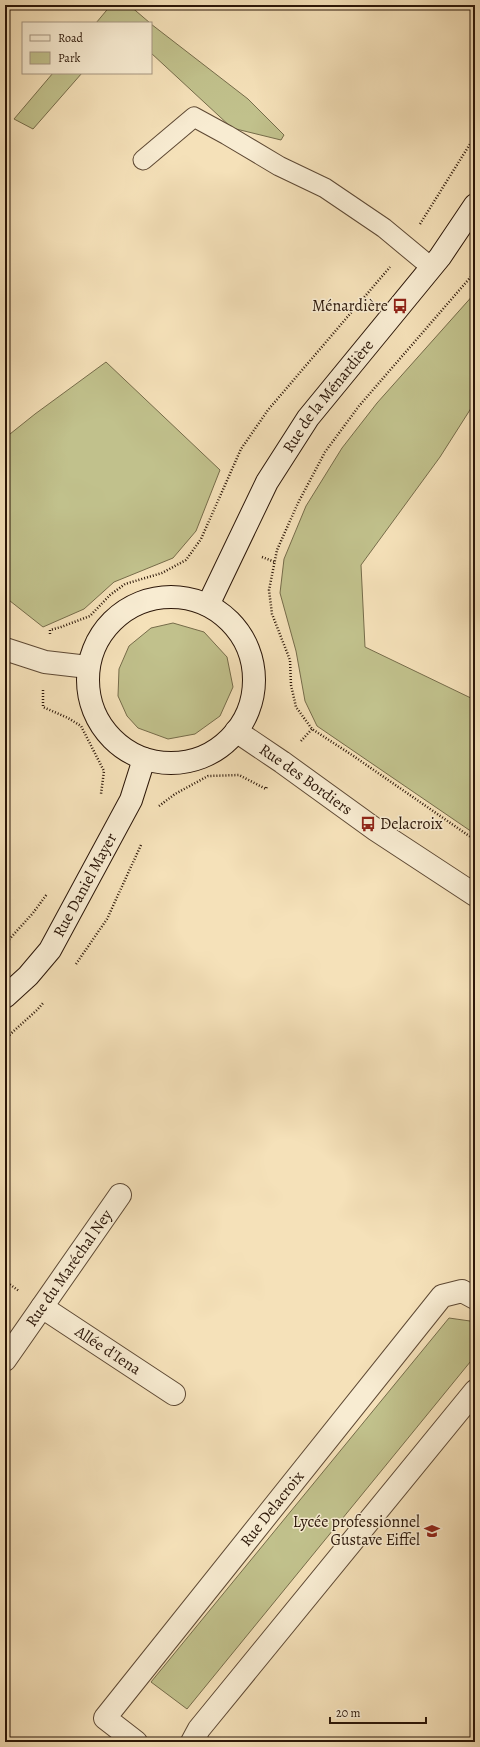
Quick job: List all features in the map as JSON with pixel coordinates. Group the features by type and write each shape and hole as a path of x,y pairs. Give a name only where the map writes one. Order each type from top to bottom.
{"street":[{"name":"Rue de la Ménardière","path":"208,605 267,482 308,418 440,257 475,205"},
{"path":"183,597 208,605 228,619 244,638 253,661 254,686 249,710 236,732 218,749 195,760 169,764 144,759 119,745 100,724 89,696 88,668 96,642 111,621 132,606 157,598 183,597"},
{"path":"5,649 45,662 88,668"},
{"name":"Rue des Bordiers","path":"236,732 282,762 376,830 475,894"},
{"name":"Rue Daniel Mayer","path":"5,997 28,976 50,950 131,800 144,759"},
{"name":"Rue du Maréchal Ney","path":"5,1360 120,1195"},
{"name":"Rue Delacroix","path":"136,1742 105,1718 442,1296 462,1291 475,1298"},
{"name":"Allée d'Iena","path":"42,1307 174,1394"},
{"path":"192,1742 199,1729 475,1391"}],"lane":[{"path":"143,160 194,117 279,166 325,188 384,228 431,267"}],"path":[{"path":"203,534 238,453 268,410 406,247 475,136"},
{"path":"475,272 359,406 325,452 298,502 277,550 269,590 272,614 290,660 291,684 296,707 312,729 475,840"},
{"path":"156,812 159,806 175,794 208,776 239,775 266,789"}],"green space":[{"path":"111,5 129,5 149,22 97,22"},
{"path":"152,25 248,99 284,135 281,140 232,128 152,54"},
{"path":"52,74 81,74 33,129 14,119"},
{"path":"475,293 475,402 440,457 361,565 365,647 475,700 475,834 317,726 305,701 296,651 280,593 284,559 306,506 342,448 377,403"},
{"path":"106,362 220,470 196,531 173,558 114,582 84,609 43,627 5,597 5,438"},
{"path":"173,623 204,632 227,657 233,687 220,716 195,734 168,739 138,728 127,716 118,696 119,669 129,646 151,628"},
{"path":"449,1318 470,1321 475,1328 475,1356 187,1709 151,1682"}],"place":[{"name":"Ménardière","path":"400,306"},
{"name":"Delacroix","path":"368,824"},
{"name":"Lycée professionnel Gustave Eiffel","path":"432,1531"}]}
